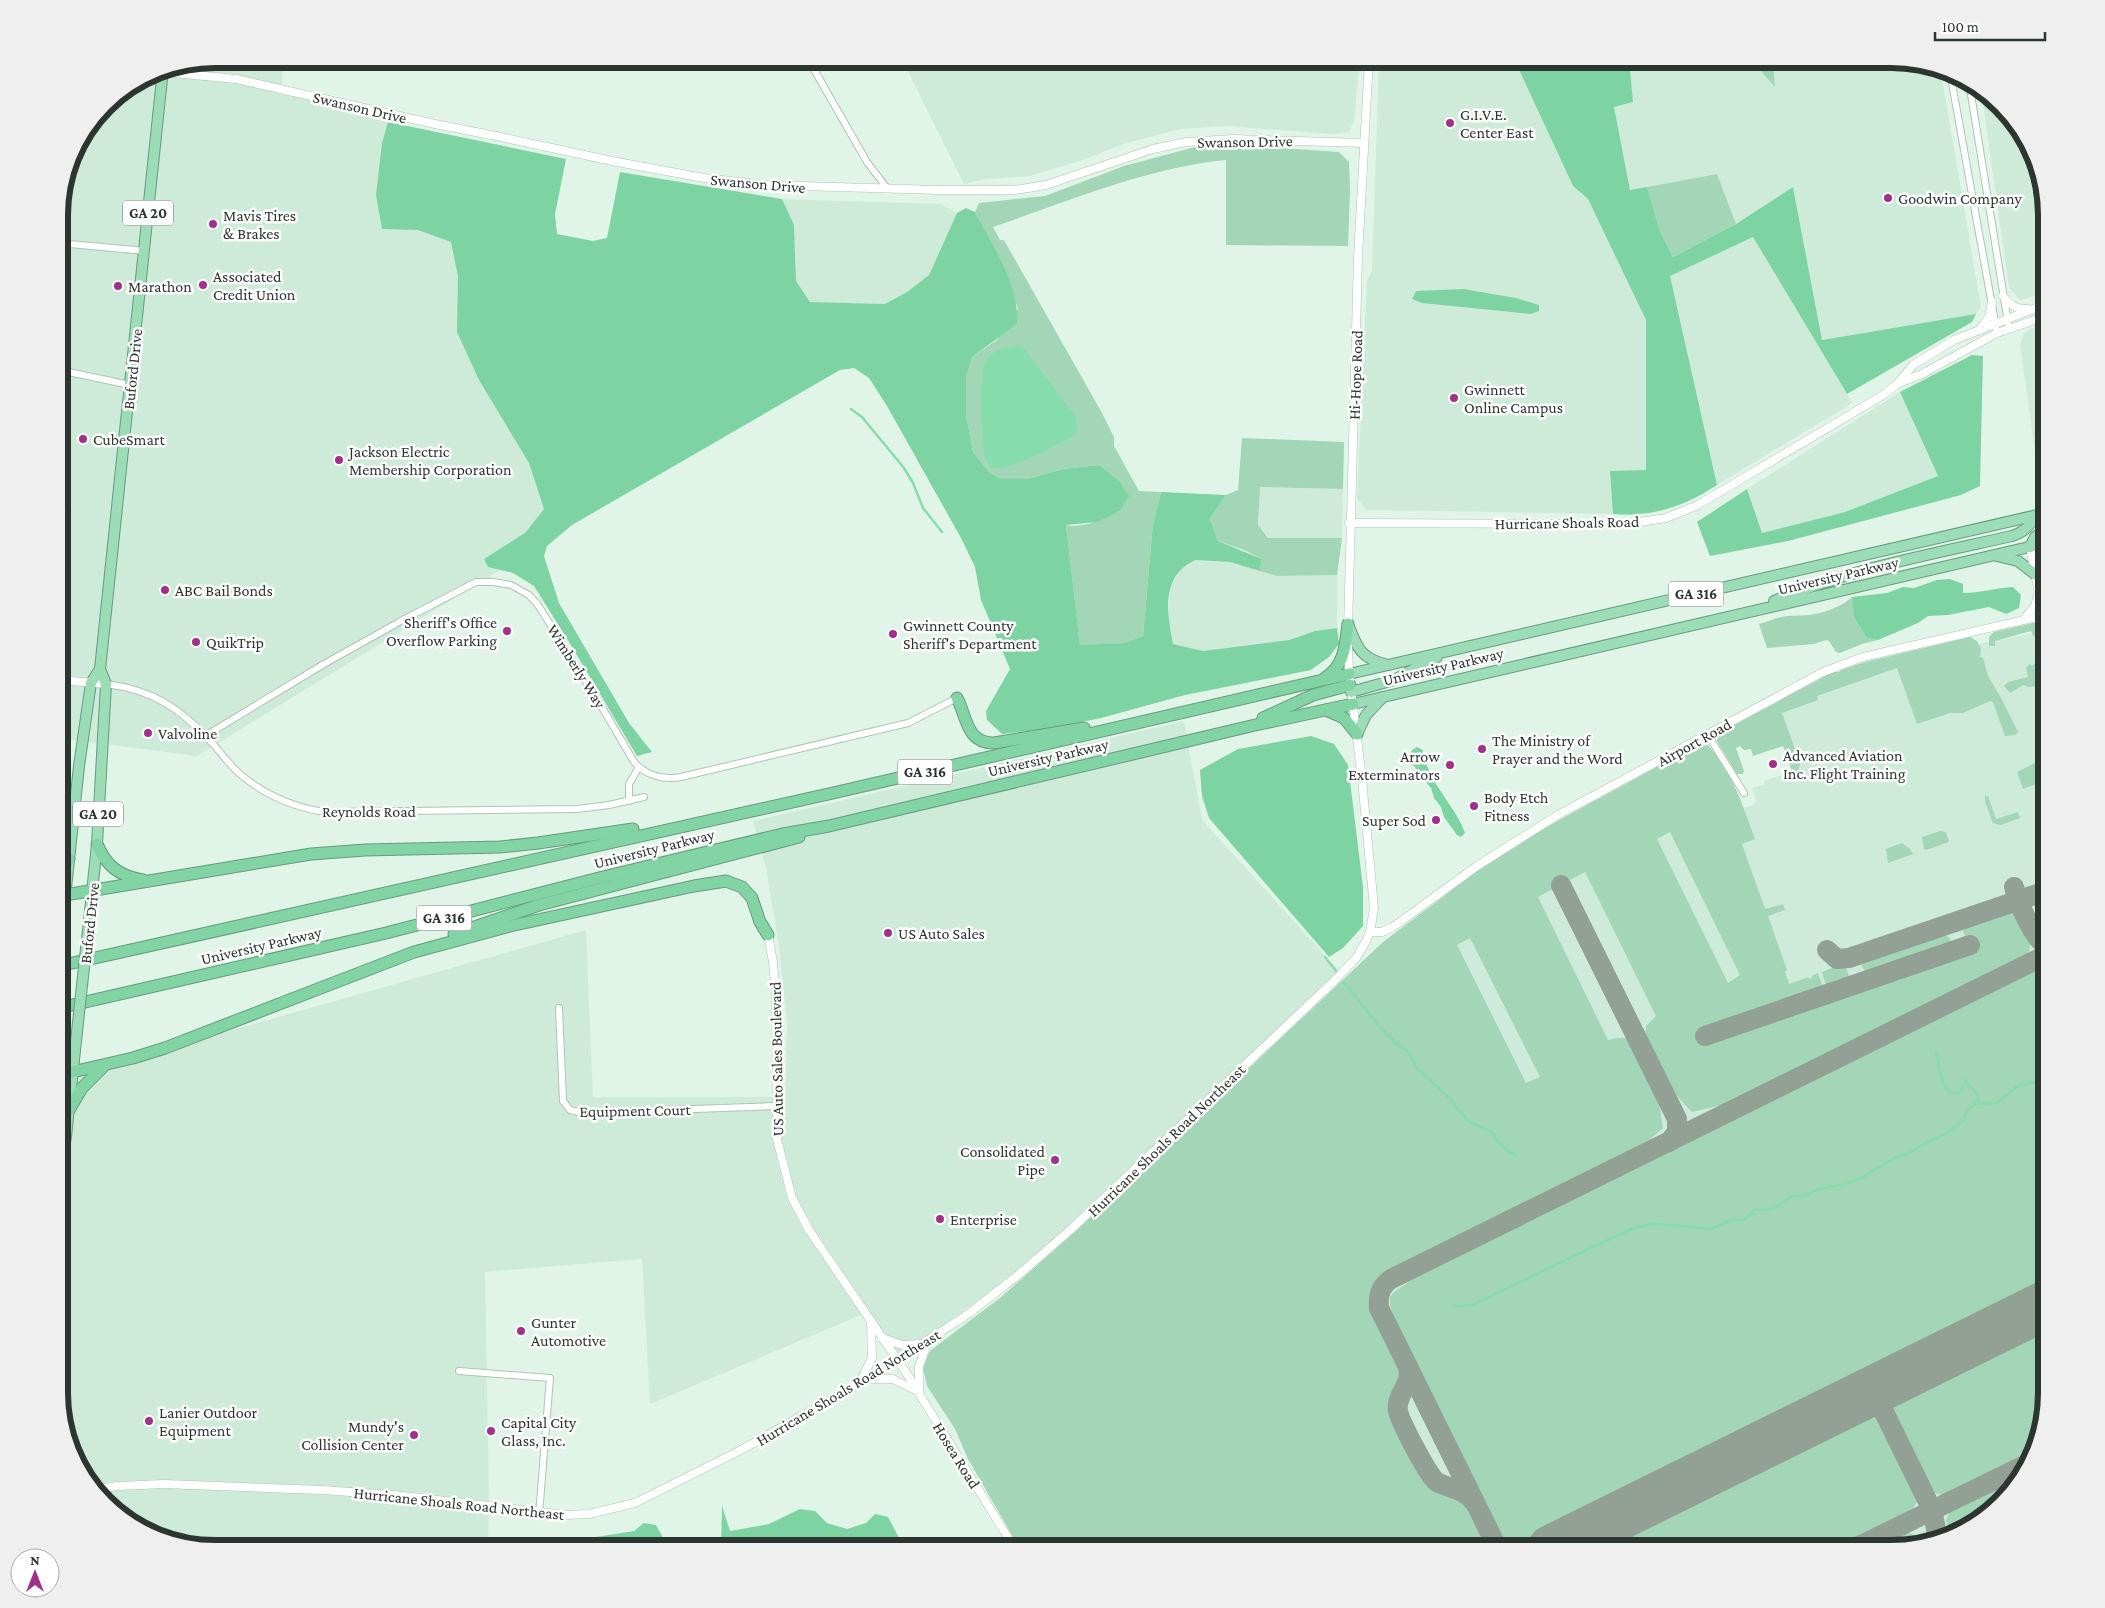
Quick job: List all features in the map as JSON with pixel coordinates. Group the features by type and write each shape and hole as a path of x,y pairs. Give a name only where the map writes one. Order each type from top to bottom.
{"highway":[{"name":"Buford Drive","path":"68,1117 97,844 106,684 100,669 144,252 159,78"},
{"name":"University Parkway","path":"68,964 1322,680 1350,684 1389,665 2038,515"},
{"path":"1751,612 1799,591 1856,574 1902,561 2012,536 2023,532 2035,516"},
{"path":"2030,547 2038,536"},
{"name":"University Parkway","path":"68,1006 386,933 603,877 783,834 829,826 1251,726 2038,545"},
{"path":"1994,555 2018,561 2036,575"},
{"path":"1348,624 1354,642 1361,653 1374,661 1389,665"},
{"path":"1322,680 1335,670 1341,662 1348,624"},
{"path":"1251,726 1267,716 1305,698 1350,684 1394,680 1450,651"},
{"name":"Buford Drive","path":"68,864 91,682 100,669"},
{"path":"1325,710 1344,718 1357,734 1366,715 1383,696"},
{"path":"958,698 972,735 988,743 1078,729 1121,727"},
{"path":"68,895 311,854 365,850 460,849 538,843 728,814"},
{"path":"68,1073 165,1048 414,952 480,924 531,907 785,842 829,826"},
{"path":"97,844 104,859 112,868 124,875 149,882"},
{"path":"414,952 510,926 720,882 737,884 749,894 755,905 760,922 768,935"},
{"path":"69,1110 82,1088 104,1065"}],"street":[{"path":"813,68 867,162 887,188"},
{"name":"Hi-Hope Road","path":"1350,684 1348,624 1349,523 1368,68"},
{"name":"Swanson Drive","path":"177,72 245,81 435,124 704,178 797,187 1015,190 1046,185 1153,149 1209,140 1364,143"},
{"path":"1952,81 1997,333"},
{"path":"1970,91 2009,329"},
{"path":"68,244 144,252"},
{"path":"2003,296 2020,310 2033,309"},
{"path":"1980,330 1989,317 1992,302"},
{"name":"Hurricane Shoals Road","path":"1349,523 1627,524 1666,518 1698,505 1883,395 1897,384 1913,365 1954,340 2038,307"},
{"name":"Hurricane Shoals Road","path":"1897,384 1922,374 1997,333 2038,319"},
{"path":"68,372 130,385"},
{"path":"2030,547 2038,587"},
{"name":"Wimberly Way","path":"205,736 400,622 476,582 493,582 511,585 520,589 538,605 639,767"},
{"path":"2024,620 2036,606 2038,597"},
{"name":"Airport Road","path":"1370,932 1382,932 1399,923 1477,866 1556,816 1823,672 1882,652 2038,617"},
{"path":"68,681 106,684"},
{"name":"Reynolds Road","path":"106,684 139,691 162,700 184,714 240,775 263,791 294,805 324,812 577,809 644,797"},
{"path":"1350,684 1357,734 1374,908 1370,932"},
{"path":"629,800 630,779 639,767 658,777 681,777 908,724 958,698"},
{"path":"1708,735 1744,793"},
{"name":"Hurricane Shoals Road Northeast","path":"103,1488 137,1484 366,1492 539,1514 565,1515 589,1514 634,1503 740,1450 868,1379 971,1312 1017,1276 1069,1231 1334,982 1356,957 1370,932"},
{"name":"US Auto Sales Boulevard","path":"768,935 776,994 775,1106 777,1141 792,1198 809,1230 897,1361"},
{"name":"Equipment Court","path":"560,1008 563,1101 570,1110 583,1113 775,1106"},
{"path":"860,1383 872,1358 871,1322"},
{"path":"868,1379 893,1379 919,1393 919,1367 927,1342 902,1345 882,1338"},
{"name":"Hosea Road","path":"897,1361 919,1393 1009,1540"},
{"path":"459,1371 550,1378 539,1514"}],"shaded area":[{"path":"205,68 283,68 282,86 397,114 384,211 466,226 566,530 197,756 68,739 69,196 75,167 92,133 111,111 133,92 167,75 186,70"},
{"path":"906,68 1359,68 1354,121 1349,132 1331,134 1226,126 1181,129 1123,144 1083,160 1030,176 986,179 964,184"},
{"path":"1379,68 1518,68 1573,186 1588,199 1646,320 1646,470 1610,472 1613,514 1366,510 1357,498 1367,281 1372,271"},
{"path":"1518,68 1630,68 1633,102 1614,107 1630,190 1647,187 1660,231 1673,257 1736,224 1793,187 1822,340 1976,314 1972,322 1847,394 1753,237 1670,276 1717,485 1680,505 1667,509 1641,514 1613,514 1610,471 1646,470 1646,320 1588,199 1573,186"},
{"path":"1630,68 1759,68 1775,86 1774,68 1900,68 1919,70 1942,77 1981,307 1976,314 1822,340 1793,187 1736,224 1717,174 1630,190 1614,107 1633,102"},
{"path":"1774,68 1775,87 1759,69"},
{"path":"1983,100 2013,133 2030,167 2035,186 2038,215 2038,295 2021,300 2009,288"},
{"path":"388,122 566,159 555,214 557,234 593,241 607,238 620,172 782,199 794,225 796,281 810,302 885,304 907,292 929,275 957,213 966,208 975,212 1010,280 1017,309 1017,324 972,357 966,378 966,414 973,452 989,472 1001,479 1027,479 1063,469 1099,465 1120,482 1129,496 1120,511 1097,522 1066,525 1080,645 1125,643 1143,636 1153,523 1161,492 1226,495 1210,519 1218,541 1262,559 1260,571 1230,562 1195,560 1181,570 1170,588 1168,606 1173,644 1203,651 1289,640 1315,631 1337,628 1339,644 1329,657 1311,670 1185,695 1101,718 1046,729 1002,734 987,720 986,711 1010,669 981,600 975,567 961,538 887,406 869,378 854,368 840,370 572,525 547,546 544,556 559,603 629,723 652,752 637,756 534,586 513,573 488,567 484,559 525,533 544,509 529,463 479,380 457,332 458,276 451,242 418,230 382,229 376,195 382,143"},
{"path":"1252,146 1339,152 1349,162 1348,246 1226,245 1226,160 1196,164 1137,178 1079,196 993,227 1000,240 1004,240 1102,413 1114,437 1114,446 1139,491 1161,492 1153,523 1143,636 1125,643 1080,646 1066,525 1087,524 1120,511 1099,465 1063,469 1027,479 1001,479 989,472 973,452 966,414 966,378 972,357 997,340 1018,309 1006,274 975,212 979,203 1045,196 1124,166 1195,147"},
{"path":"1717,174 1736,224 1673,257 1660,231 1647,187"},
{"path":"782,199 941,204 957,213 929,275 907,292 885,304 810,302 796,281 794,226"},
{"path":"1753,237 1852,403 1717,485 1669,276"},
{"path":"1463,289 1516,298 1539,305 1539,311 1531,314 1422,303 1412,299 1416,291"},
{"path":"2038,326 2038,453 2035,452 2020,344 2024,333"},
{"path":"1021,345 1077,418 1077,431 1070,438 1032,457 1012,465 991,468 985,457 983,437 981,392 984,367 986,360 993,353"},
{"path":"1972,355 1983,356 1980,486 1961,495 1788,541 1710,556 1697,522 1747,489 1762,533 1845,512 1938,476 1900,392"},
{"path":"1900,392 1939,476 1845,512 1762,533 1747,489"},
{"path":"1242,438 1344,442 1343,489 1260,487 1258,525 1268,538 1342,538 1337,575 1277,576 1260,571 1262,559 1244,550 1218,541 1210,519 1226,495 1238,490"},
{"path":"1260,487 1343,489 1342,538 1269,538 1258,525"},
{"path":"1195,560 1230,562 1277,576 1337,575 1337,628 1315,631 1289,640 1203,651 1173,644 1169,620 1169,588 1180,571"},
{"path":"1950,579 1963,584 1963,593 2013,587 2021,595 2019,608 2006,614 1989,607 1948,615 1928,616 1918,623 1878,640 1867,638 1854,617 1852,597 1887,593 1903,587 1914,588 1937,580"},
{"path":"1852,597 1855,618 1867,638 1878,640 1840,653 1836,652 1829,641 1826,640 1814,644 1767,648 1759,624 1781,617 1820,613 1838,606"},
{"path":"2038,622 2038,640 2031,631 1995,641 1995,646 1989,646 1989,637 1994,632"},
{"path":"2038,633 2038,1393 2035,1422 2030,1441 2013,1475 2001,1490 1972,1516 1955,1525 1938,1533 1900,1540 1037,1540 1372,966 1464,891 1753,805 1756,800 1752,788 1765,784 1764,781 1792,772 1773,711 1901,659"},
{"path":"1970,637 1977,641 1981,649 1980,657 1983,658 1988,676 2018,732 2015,735 2005,736 1993,702 1990,701 1963,713 1950,713 1917,724 1897,668 1817,696 1818,700 1782,713 1800,763 1798,772 1793,774 1783,746 1753,756 1751,749 1744,750 1740,746 1736,748 1744,771 1743,774 1737,774 1717,741 1718,735 1723,731 1833,672 1839,672 1865,662"},
{"path":"2035,663 2038,667 2038,692 2036,686 2028,687 2023,685 2010,693 2004,686 2008,682 2028,677 2026,667 2030,664 2032,666"},
{"path":"1184,721 1202,820 1342,974 1192,1123 1031,1264 895,1358 861,1315 650,1404 642,1259 485,1272 488,1540 205,1540 167,1533 133,1516 118,1504 92,1475 75,1441 70,1422 68,1403 68,1076 586,930 593,1097 785,1097 787,1024 779,947 766,868 753,821"},
{"path":"1311,736 1334,744 1348,765 1363,887 1363,926 1343,948 1329,957 1209,818 1202,796 1200,770 1238,749"},
{"path":"1701,743 1707,744 1716,754 1730,777 1741,802 1755,839 1742,844 1765,909 1783,904 1785,910 1768,916 1787,970 1785,971 1789,984 1809,977 1809,979 1812,978 1812,976 1818,973 1823,988 1705,1030 1704,1043 1844,995 1841,983 1826,986 1822,972 1837,966 1846,968 1854,990 1972,951 1968,939 1971,937 1964,935 1963,926 1970,921 1997,911 2009,911 2021,919 2028,933 2030,947 2025,957 2012,965 1763,1088 1726,1104 1692,1112 1675,1094 1645,1038 1646,1026 1656,1016 1585,872 1538,897 1608,1040 1625,1038 1634,1044 1658,1097 1663,1128 1647,1142 1600,1169 1387,1273 1378,1281 1372,1292 1371,1300 1376,1320 1401,1369 1389,1409 1427,1486 1465,1499 1486,1540 1015,1540 968,1459 955,1429 927,1386 923,1368 931,1350 1000,1298 1076,1231 1383,942 1488,863 1530,836","holes":["1670,832 1740,975 1728,983 1657,839","1470,938 1540,1077 1526,1083 1457,945"]},
{"path":"1417,747 1423,750 1422,754 1436,785 1457,816 1465,833 1461,837 1457,835 1444,817 1431,788 1415,767 1407,760 1412,750"},
{"path":"2037,762 2038,783 2023,789 2017,772"},
{"path":"1985,796 1988,796 1996,819 2018,812 2020,818 2001,825 1993,823 1985,802"},
{"path":"1940,831 1946,832 1949,842 1926,850 1924,849 1922,837"},
{"path":"1902,843 1913,854 1888,863 1886,849"},
{"path":"2038,906 2038,924 2036,916"},
{"path":"1940,932 1950,938 1950,941 1945,946 1866,973 1860,963 1863,958"},
{"path":"2038,966 2038,1290 1533,1540 1501,1540 1496,1534 1405,1349 1390,1305 1390,1297 1394,1292 1439,1261"},
{"path":"2038,1327 2038,1393 2035,1422 2030,1441 2022,1457 1948,1494 1940,1495 1928,1488 1892,1413 1893,1403 1898,1396"},
{"path":"1864,1414 1875,1416 1880,1421 1915,1492 1917,1502 1910,1513 1855,1540 1607,1540"},
{"path":"1999,1484 2006,1484 1972,1516 1949,1528 1946,1521 1951,1509"},
{"path":"722,1506 730,1531 769,1524 800,1509 815,1511 827,1523 847,1529 866,1523 875,1514 888,1517 900,1540 721,1540"},
{"path":"644,1523 656,1525 663,1540 581,1540 583,1539 634,1531"},
{"path":"1905,1531 1919,1538 1900,1540 1886,1540"}],"waterway":[{"path":"851,409 862,417 904,468 913,483 923,508 942,532"},
{"path":"1325,957 1336,971"},
{"path":"1344,982 1379,1026 1400,1047 1408,1052 1417,1068 1450,1099 1468,1121 1492,1132 1499,1143 1511,1153 1517,1155"},
{"path":"1936,1053 1942,1080 1949,1091 1954,1093 1961,1092 1962,1085 1967,1083"},
{"path":"1455,1306 1472,1305 1635,1227 1657,1224 1711,1229 1731,1220 1744,1220 1755,1210 1767,1210 1780,1205 1790,1197 1807,1195 1818,1189 1849,1183 1863,1177 1896,1157 1908,1154 1923,1144 1942,1136 1962,1122 1967,1111 1975,1104 1997,1103 2019,1085 2036,1082 2038,1079"},
{"path":"1965,1080 1976,1093 1979,1103"}],"taxiway":[{"path":"1561,885 1677,1119 1677,1132 1669,1142"},
{"path":"2014,887 2022,910 2038,938"},
{"path":"1827,950 1837,959 1849,958 2038,894"},
{"path":"1705,1036 1970,945"},
{"path":"1494,1540 1379,1308 1379,1295 1384,1285 1391,1279 2038,959"},
{"path":"1408,1367 1408,1379 1399,1400 1398,1411 1409,1437 1433,1478 1437,1482 1465,1494 1473,1501"},
{"path":"1897,1379 1884,1392 1882,1408 1932,1510 1937,1533"},
{"path":"1849,1402 1868,1401 1883,1411"},
{"path":"1871,1540 2016,1469"}],"runway":[{"path":"1570,1540 2038,1309"}],"place":[{"name":"G.I.V.E. Center East","path":"1450,123"},
{"name":"Goodwin Company","path":"1888,198"},
{"name":"Mavis Tires & Brakes","path":"213,224"},
{"name":"Associated Credit Union","path":"203,285"},
{"name":"Marathon","path":"118,286"},
{"name":"Gwinnett Online Campus","path":"1454,398"},
{"name":"CubeSmart","path":"83,439"},
{"name":"Jackson Electric Membership Corporation","path":"339,460"},
{"name":"ABC Bail Bonds","path":"165,590"},
{"name":"Sheriff's Office Overflow Parking","path":"507,631"},
{"name":"Gwinnett County Sheriff's Department","path":"893,634"},
{"name":"QuikTrip","path":"196,642"},
{"name":"Valvoline","path":"148,733"},
{"name":"The Ministry of Prayer and the Word","path":"1482,749"},
{"name":"Advanced Aviation Inc. Flight Training","path":"1773,764"},
{"name":"Arrow Exterminators","path":"1450,765"},
{"name":"Body Etch Fitness","path":"1474,806"},
{"name":"Super Sod","path":"1436,820"},
{"name":"US Auto Sales","path":"888,933"},
{"name":"Consolidated Pipe","path":"1055,1160"},
{"name":"Enterprise","path":"940,1219"},
{"name":"Gunter Automotive","path":"521,1331"},
{"name":"Lanier Outdoor Equipment","path":"149,1421"},
{"name":"Capital City Glass, Inc.","path":"491,1431"},
{"name":"Mundy's Collision Center","path":"414,1435"}]}
